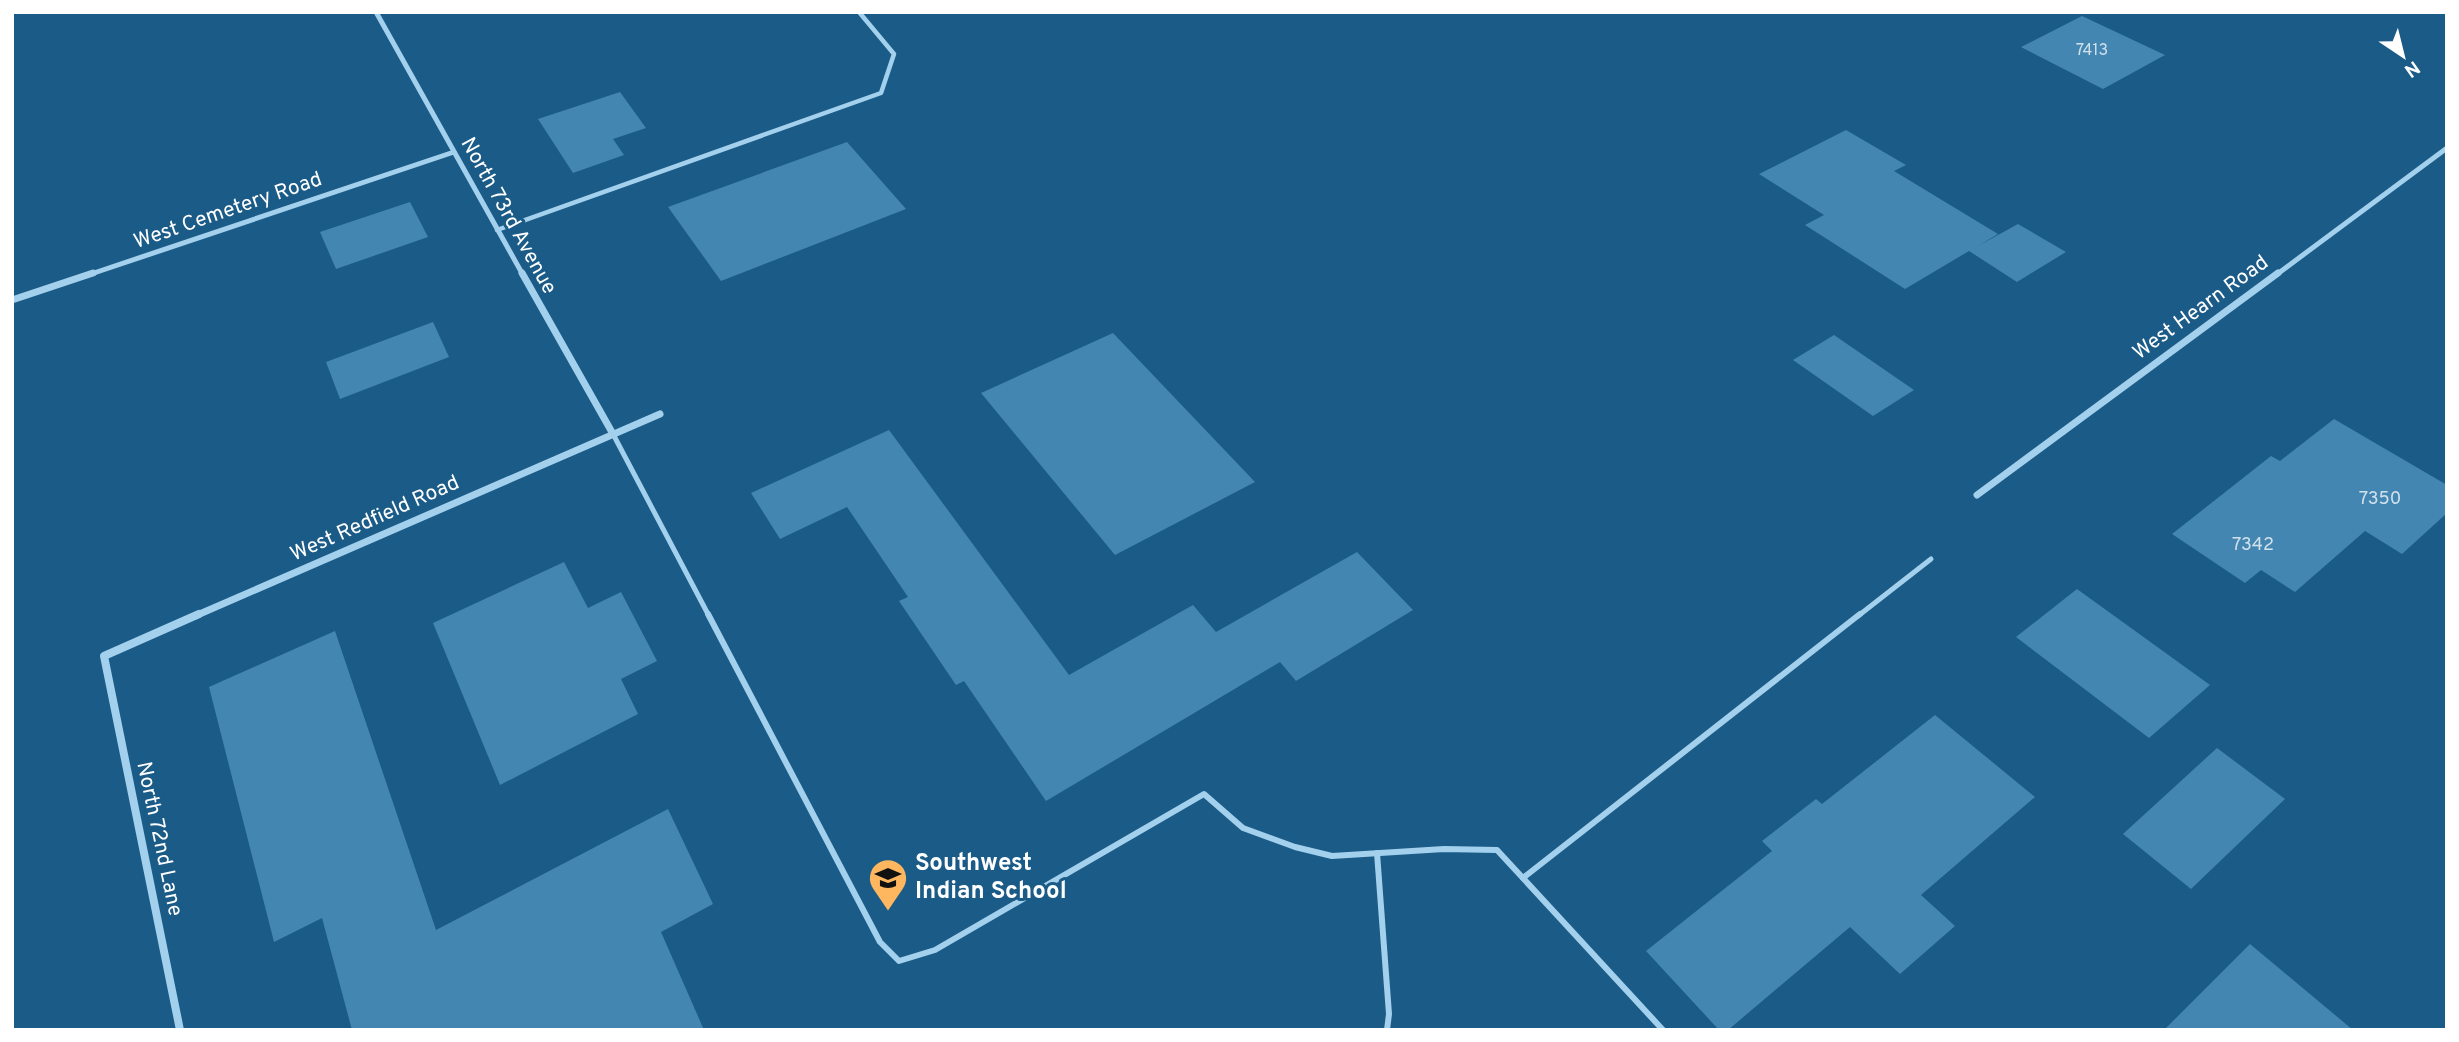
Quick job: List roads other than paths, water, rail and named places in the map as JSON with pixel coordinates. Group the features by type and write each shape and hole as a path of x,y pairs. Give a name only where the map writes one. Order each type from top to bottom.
{"street":[{"name":"North 73rd Avenue","path":"376,12 613,434"},
{"name":"West Hearn Road","path":"1977,495 2447,148"},
{"name":"West Cemetery Road","path":"12,300 454,152"},
{"name":"West Redfield Road","path":"104,656 660,414"},
{"name":"North 72nd Lane","path":"104,656 180,1030"}],"lane":[{"path":"497,230 881,93 894,54 859,12"},
{"path":"613,434 880,942 900,961 935,950 1204,794 1243,828 1294,847 1332,856 1444,849 1497,850 1663,1030"},
{"path":"1523,878 1931,559"},
{"path":"1377,853 1390,1014 1387,1030"}],"place":[{"name":"Southwest Indian School","path":"888,912"}]}
